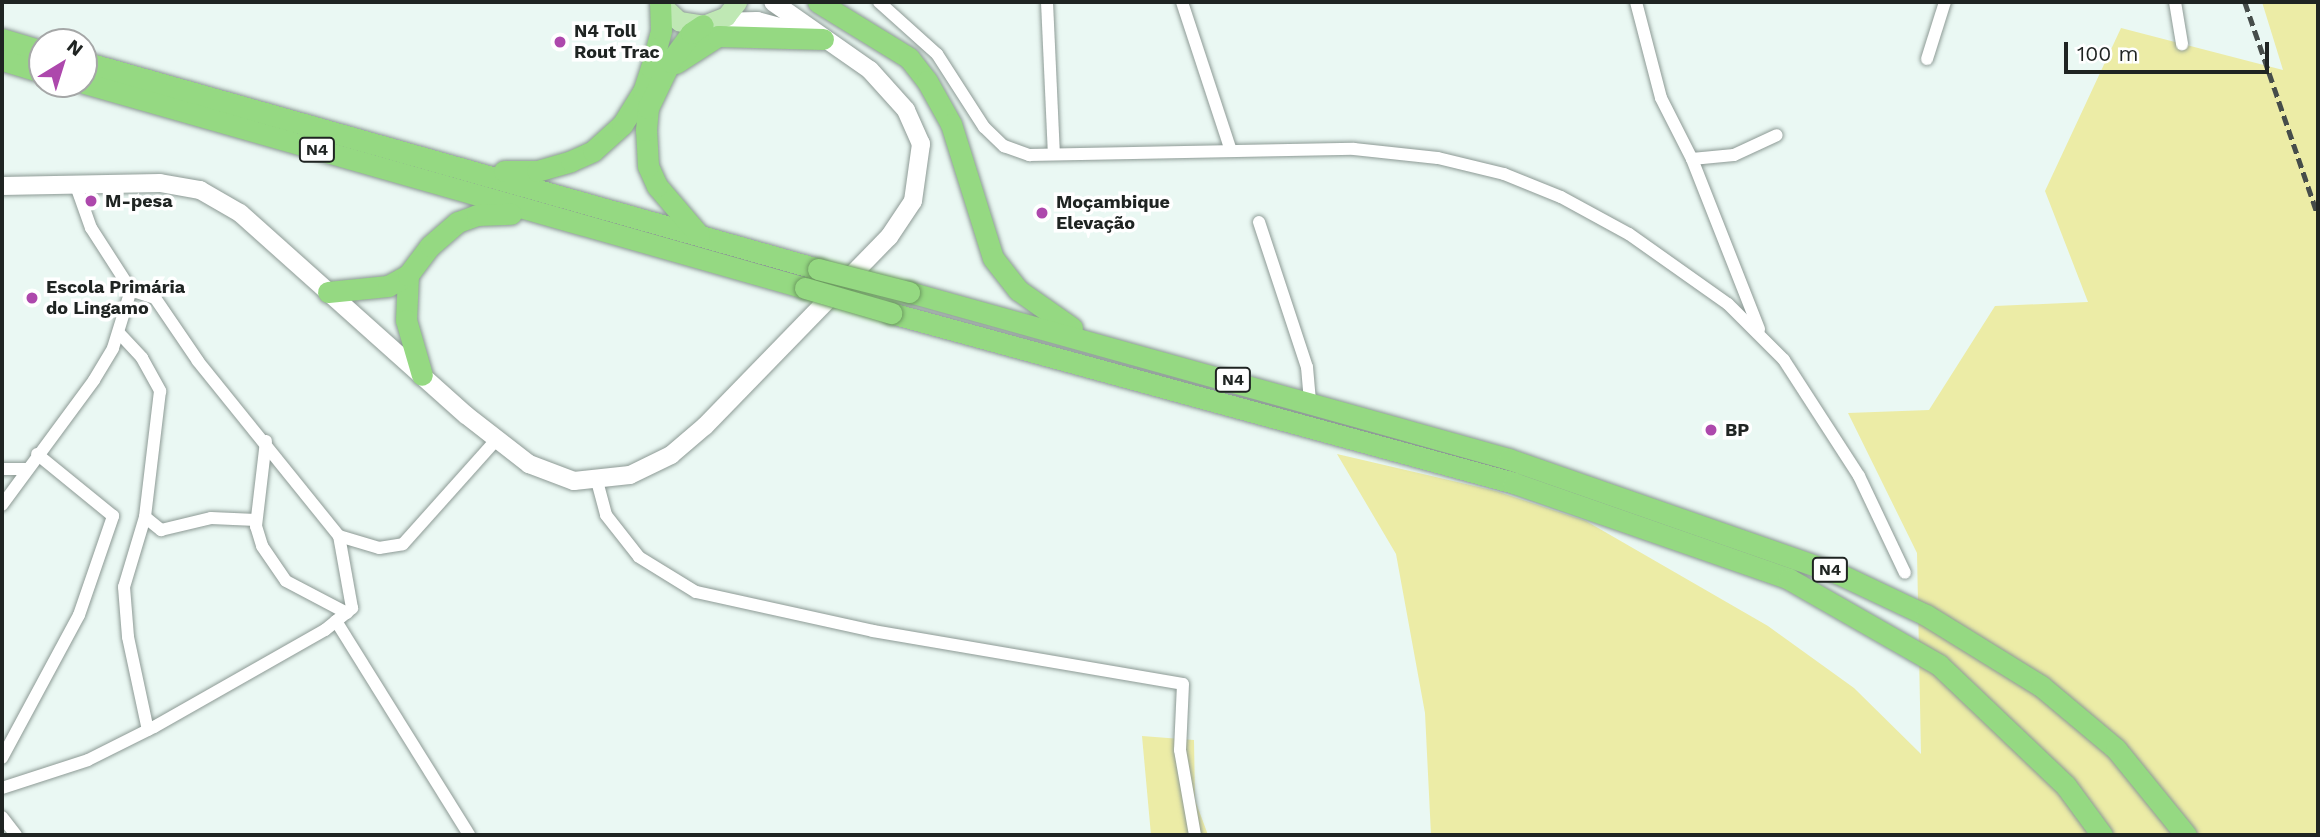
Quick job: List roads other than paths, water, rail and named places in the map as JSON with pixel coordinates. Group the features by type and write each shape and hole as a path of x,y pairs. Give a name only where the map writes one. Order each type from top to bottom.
{"highway":[{"path":"818,2 909,58 951,124 993,258 1018,290 1047,314 1098,344"},
{"path":"481,171 537,171 558,166 593,151 611,135 643,92 661,30 659,3"},
{"path":"699,236 657,186 648,166 648,108 681,43 709,23"},
{"path":"657,86 681,56 718,36 823,39"},
{"path":"2,39 28,47"},
{"path":"2,60 28,68"},
{"name":"N4","path":"98,66 481,171 818,269 1310,401 1521,463 1837,573 1926,615 2009,662 2116,749 2186,835"},
{"name":"N4","path":"98,87 549,218 1514,483 1789,579 1939,665 2066,786 2102,835"},
{"path":"328,292 376,291 408,275 430,246 458,222 489,213 549,218"},
{"path":"408,275 406,320 422,375"}],"main road":[{"path":"709,23 737,2"},
{"path":"2,186 160,183 200,190 240,213 496,440 549,474 574,481 597,481 652,466 697,434 889,237 913,201 921,144 906,110 870,70 773,2"},
{"path":"659,3 679,20 709,23 757,21 823,39"}],"street":[{"path":"880,2 937,54 984,127 1004,146 1029,155 1230,148 1354,149 1438,158 1504,174 1561,197 1629,234 1760,332"},
{"path":"1047,2 1054,154"},
{"path":"1182,2 1230,148"},
{"path":"1636,2 1661,98 1692,159 1760,332 1822,414 1858,476 1905,573"},
{"path":"1927,59 1945,2"},
{"path":"2175,2 2182,44"},
{"path":"1692,159 1734,155 1777,135"},
{"path":"2,788 88,760 148,730 342,617 352,608 351,587 339,536 266,441 198,361 155,298 131,290 91,228 75,183"},
{"path":"1259,222 1307,367 1310,401"},
{"path":"2,505 94,380 119,333 131,290"},
{"path":"119,333 142,358 160,391 145,517 124,587 124,613 148,730"},
{"path":"339,536 379,548 402,544 496,440"},
{"path":"266,441 256,520 262,546 286,581 342,617 469,835"},
{"path":"2,758 79,615 113,516 37,454"},
{"path":"2,469 26,469"},
{"path":"597,481 606,514 639,557 696,592 873,631 1183,684 1180,750 1195,835"},
{"path":"145,517 162,530 211,518 256,520"},
{"path":"2,817 16,835"}],"railway":[{"path":"2245,2 2318,215"}],"place":[{"name":"N4 Toll Rout Trac","path":"560,42"},
{"name":"M-pesa","path":"91,201"},
{"name":"Moçambique Elevação","path":"1042,213"},
{"name":"Escola Primária do Lingamo","path":"32,298"},
{"name":"BP","path":"1711,430"}]}
